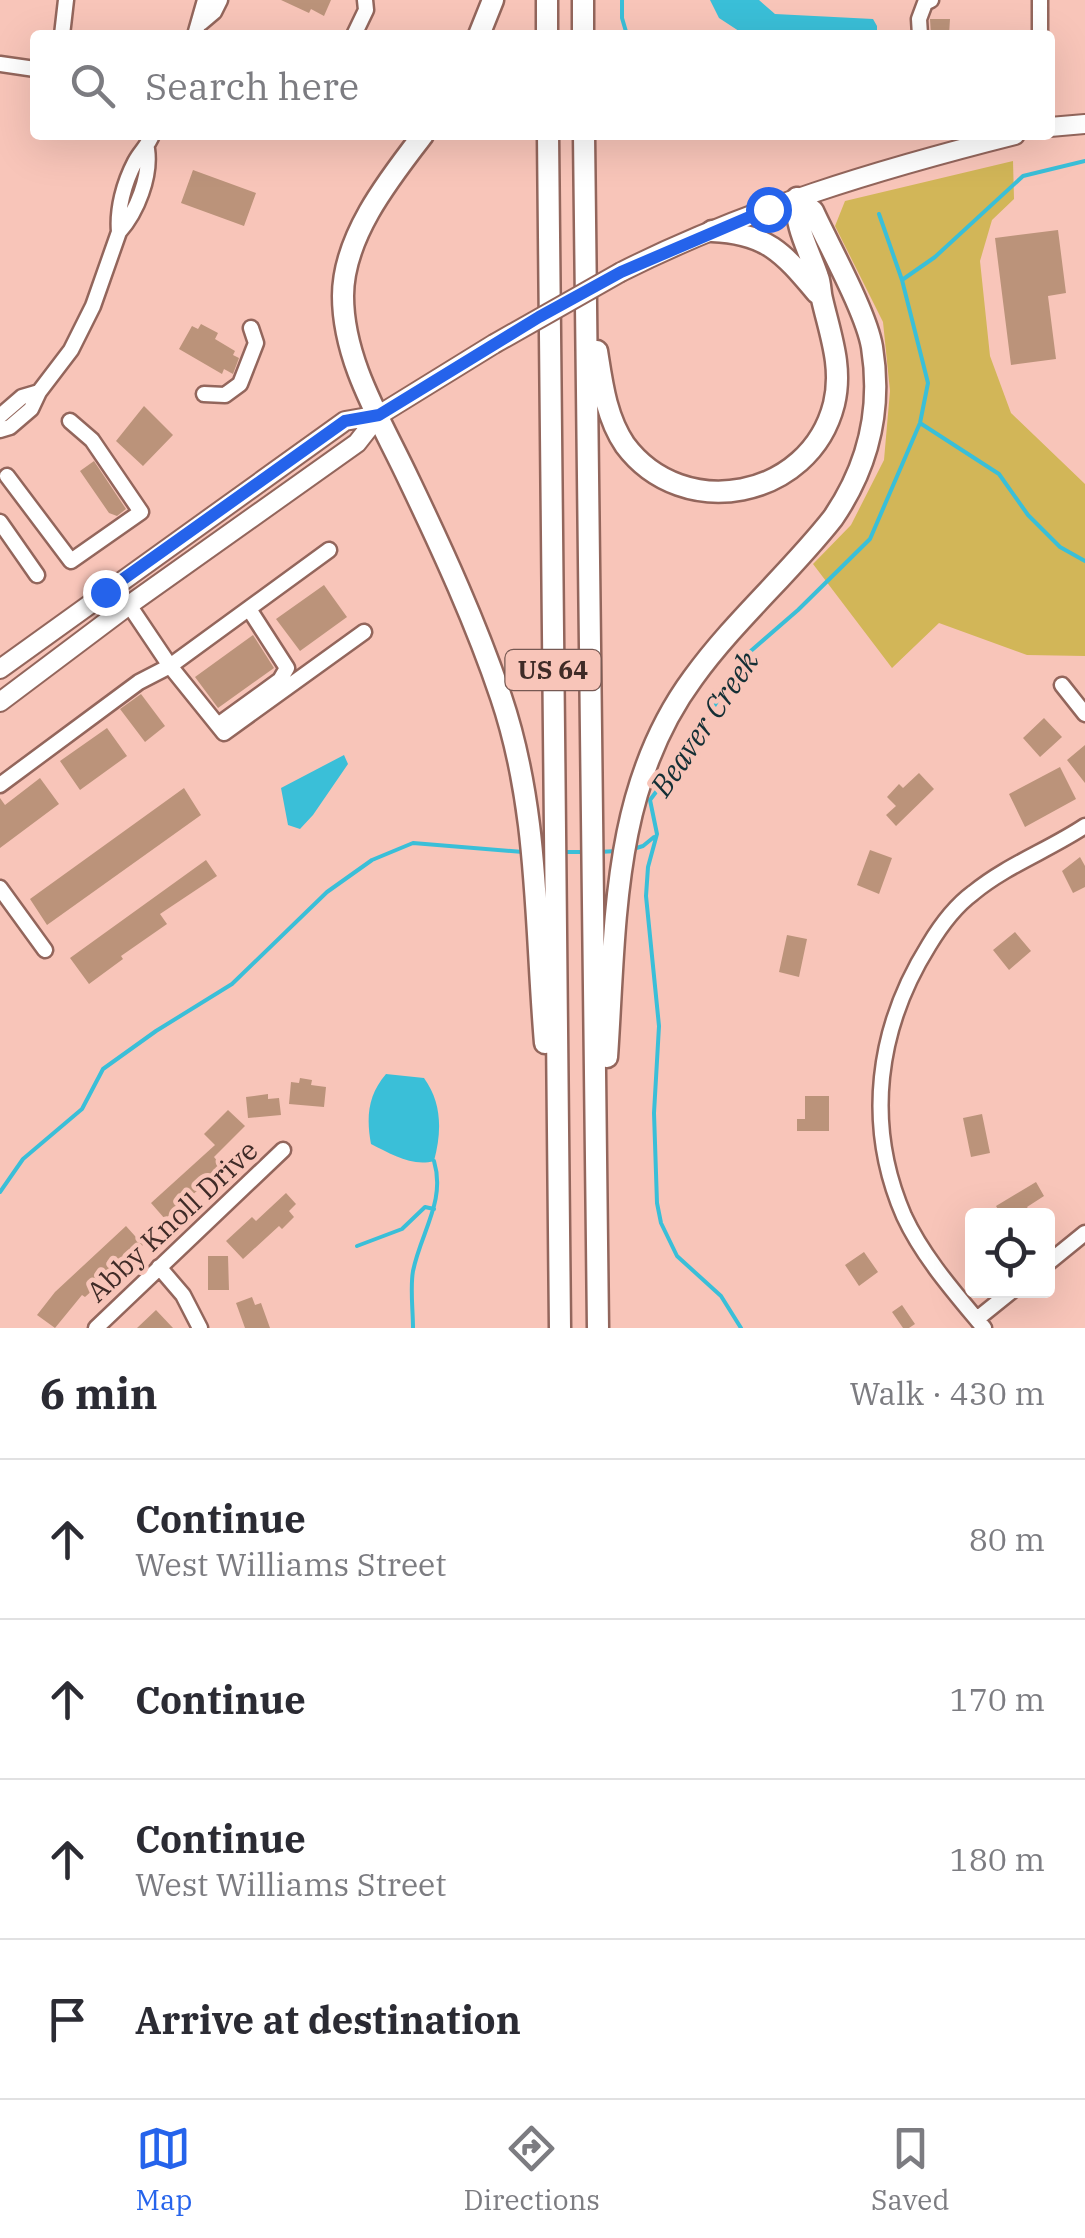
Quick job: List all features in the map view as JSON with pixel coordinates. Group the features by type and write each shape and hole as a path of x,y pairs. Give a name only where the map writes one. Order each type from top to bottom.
{"highway":[{"path":"482,30 492,0"},
{"path":"547,0 547,30"},
{"path":"582,0 583,30"},
{"path":"419,140 400,164 358,236 343,292 350,346 361,379 469,614 517,749 535,872 559,1204"},
{"name":"US 64","path":"548,140 560,1328"},
{"name":"US 64","path":"584,140 598,1328"},
{"path":"586,267 602,389 623,441 638,460 668,482 718,493 754,488 785,472 812,448 834,404 837,381 832,336 820,282 795,216 797,198"},
{"path":"597,1204 618,882 636,788 670,714 692,679 833,518 848,496 869,444 874,415 872,344 813,211 797,198"},
{"path":"712,232 751,237 774,248 790,258 821,297"}],"main road":[{"path":"1055,127 1085,124"},
{"path":"0,702 357,443 379,415 494,344 642,262 712,232 797,198 995,140"},
{"path":"0,669 345,421 379,415"}],"street":[{"path":"63,30 66,0"},
{"path":"198,29 205,0"},
{"path":"198,29 220,0"},
{"path":"356,30 366,10 365,0"},
{"path":"920,30 925,3 932,0"},
{"path":"1040,0 1040,30"},
{"path":"0,64 30,68"},
{"path":"0,430 10,428 31,409 87,320 119,232 131,218 149,164 149,142"},
{"path":"204,394 225,396 240,384 256,343 251,328"},
{"path":"0,416 22,397 40,392"},
{"path":"7,476 71,561 142,512 92,440 70,421"},
{"path":"0,522 37,575"},
{"path":"0,785 139,682 170,666 329,550"},
{"path":"129,605 170,666 224,732 364,632"},
{"path":"218,724 280,680 287,668 248,610"},
{"path":"1062,685 1085,714"},
{"path":"1005,1298 980,1324 929,1258 897,1197 884,1147 880,1075 904,986 960,904 992,879 1085,826"},
{"path":"0,888 45,950"},
{"name":"Abby Knoll Drive","path":"96,1328 283,1150"},
{"path":"1055,1257 1085,1233"},
{"path":"159,1266 183,1295 200,1328"}],"shaded area":[{"path":"1013,161 1014,199 992,220 980,261 990,356 1011,413 1085,484 1085,656 1027,655 939,623 892,668 813,564 851,525 884,460 890,391 883,322 835,226 845,201"}],"water":[{"path":"710,0 759,0 775,14 873,19 877,30 737,30 719,18"},
{"path":"344,755 348,764 313,815 300,829 288,825 281,788"},
{"path":"386,1074 424,1078 430,1088 439,1118 434,1161 410,1161 371,1144 370,1107"}],"building":[{"path":"281,0 331,0 324,16"},
{"path":"930,19 950,19 949,30 931,30"},
{"path":"193,170 256,193 244,226 181,203"},
{"path":"1058,230 1066,293 1048,296 1056,359 1011,365 995,238"},
{"path":"201,324 218,333 215,339 235,351 233,355 239,358 233,374 224,369 222,374 179,349 192,326 198,329"},
{"path":"144,406 173,435 143,466 116,441"},
{"path":"94,461 126,509 117,516 109,513 80,471"},
{"path":"324,585 347,617 300,651 276,619"},
{"path":"253,635 274,668 218,708 195,677"},
{"path":"141,694 165,726 145,742 120,709"},
{"path":"1044,718 1062,737 1040,757 1023,738"},
{"path":"107,728 127,756 80,790 60,761"},
{"path":"1085,745 1085,783 1067,760"},
{"path":"1060,767 1076,799 1025,827 1009,794"},
{"path":"919,773 934,789 896,826 886,815 896,806 887,797 899,784 903,788"},
{"path":"40,778 59,804 0,848 0,798 5,805"},
{"path":"184,788 201,815 47,925 30,899"},
{"path":"870,850 892,858 879,894 857,885"},
{"path":"1080,857 1085,866 1085,887 1073,893 1062,871"},
{"path":"206,860 217,876 160,914 167,924 89,984 70,958"},
{"path":"1015,932 1031,951 1009,970 993,950"},
{"path":"787,935 807,939 799,977 779,972"},
{"path":"300,1078 312,1080 311,1085 326,1087 324,1107 289,1104 291,1082 299,1083"},
{"path":"268,1094 268,1099 279,1098 281,1115 248,1118 246,1097"},
{"path":"805,1096 829,1096 829,1131 797,1131 797,1119 805,1119"},
{"path":"228,1110 245,1126 214,1157 223,1168 165,1219 151,1203 215,1145 204,1134"},
{"path":"982,1114 990,1153 971,1157 963,1118"},
{"path":"1036,1182 1044,1196 1028,1208 996,1206"},
{"path":"286,1193 296,1204 289,1211 294,1217 243,1259 226,1241 252,1217 256,1221"},
{"path":"126,1226 143,1245 85,1297 82,1295 55,1328 37,1315 55,1292"},
{"path":"864,1252 878,1272 859,1286 845,1265"},
{"path":"208,1256 228,1256 229,1290 208,1290"},
{"path":"252,1297 255,1305 261,1303 270,1328 245,1328 236,1303"},
{"path":"902,1305 915,1324 909,1328 903,1328 892,1312"},
{"path":"156,1310 173,1328 137,1328"}],"waterway":[{"name":"Beaver Creek","path":"622,0 626,30"},
{"path":"902,280 935,257 1023,176 1085,161"},
{"name":"Beaver Creek","path":"741,1328 721,1296 677,1256 661,1223 657,1203 654,1113 659,1026 646,896 648,867 657,834 650,800 686,752 745,656 870,539 920,423 928,383 902,280 879,214"},
{"path":"920,423 999,474 1028,515 1060,547 1085,561"},
{"path":"633,849 654,837"},
{"path":"0,1192 23,1159 82,1109 103,1069 232,984 327,892 372,860 413,843 523,852"},
{"path":"598,852 618,851"},
{"path":"563,852 583,852"},
{"path":"413,1328 412,1278 435,1203 434,1161"},
{"path":"357,1246 402,1229 425,1207 434,1209"}],"route":[{"path":"105,592 345,421 379,415 621,272 768,209"}]}
